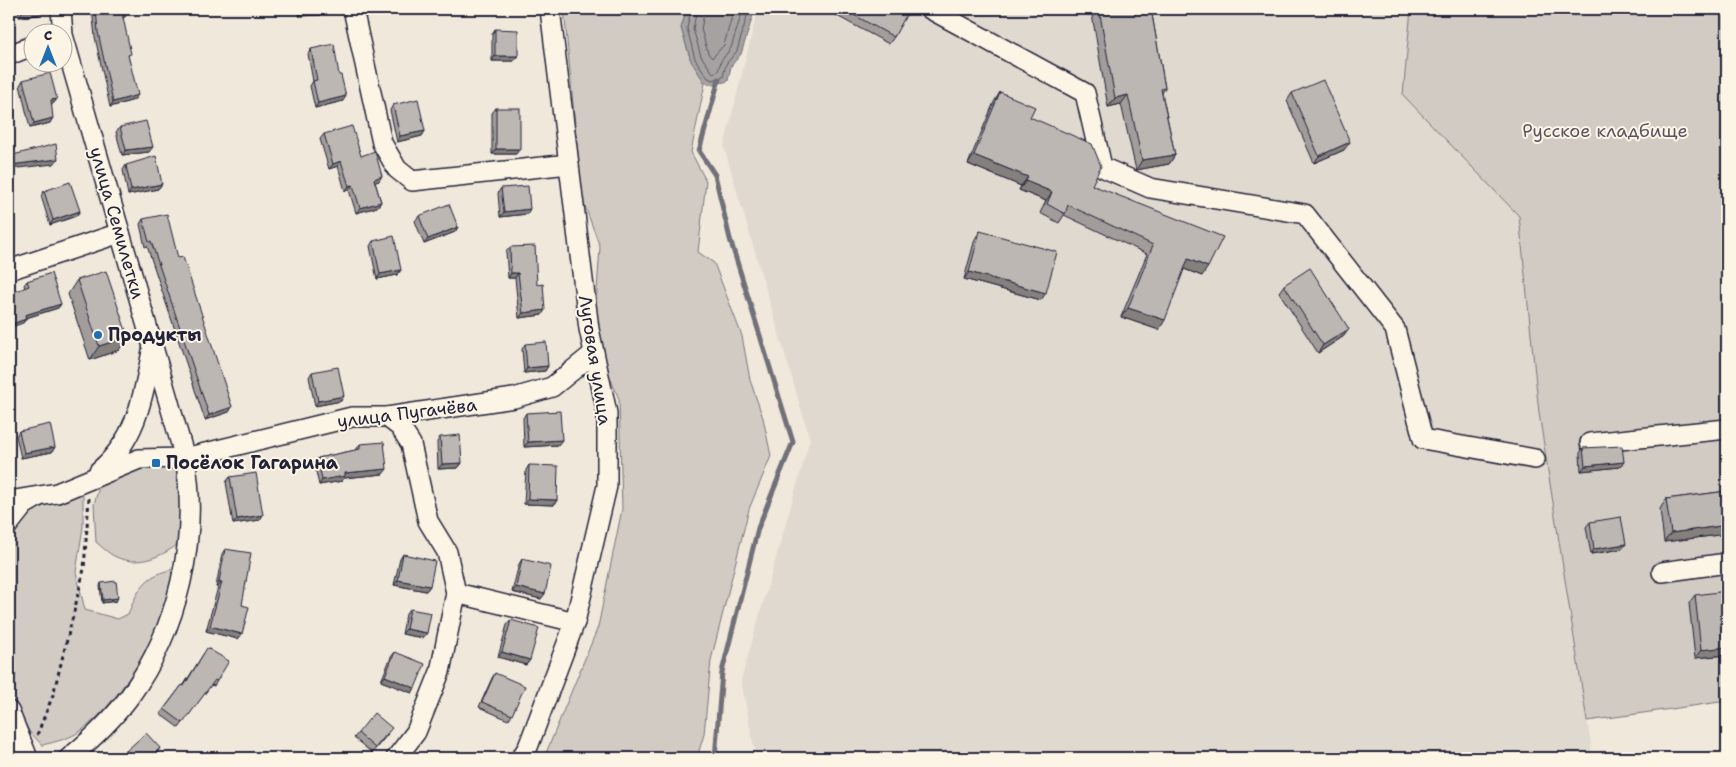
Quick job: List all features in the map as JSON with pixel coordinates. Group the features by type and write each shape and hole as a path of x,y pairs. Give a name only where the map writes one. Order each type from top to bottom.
{"street":[{"name":"улица Семилетки","path":"61,9 62,22"},
{"path":"353,9 382,143 397,169 412,181 569,164"},
{"name":"Луговая улица","path":"520,758 528,747 575,622 607,486 607,414 588,329 550,9"},
{"path":"930,9 1085,93 1102,167 1150,188 1305,214 1395,329 1423,439 1535,459"},
{"path":"9,55 22,50"},
{"name":"улица Семилетки","path":"69,758 93,738 130,697 153,660 172,614 184,568 190,519 190,487 185,458 72,66"},
{"path":"9,270 120,233"},
{"path":"90,478 115,458 140,411 153,347"},
{"name":"улица Пугачёва","path":"9,501 57,493 139,459 185,458 352,417 387,417 514,398 552,386 594,353"},
{"path":"387,417 400,427 411,444 428,521 447,552 456,593 440,672 416,732 396,758"},
{"path":"1590,443 1727,429"},
{"path":"9,524 24,505 40,496"},
{"path":"1662,572 1727,563"},
{"path":"456,593 575,622"},
{"path":"9,711 28,757"}],"path":[{"path":"28,757 53,695 84,568 90,478"}],"shaded area":[{"path":"758,9 1411,9 1403,95 1519,216 1539,413 1593,758 756,758 741,680 810,439 724,147"}],"green space":[{"path":"564,9 687,9 681,28 691,61 705,83 691,152 706,181 698,252 714,263 742,336 750,380 763,418 771,456 749,509 711,660 704,734 697,758 544,758 598,627 622,509 619,399 600,353 596,305 600,247 582,198"},
{"name":"Русское кладбище","path":"1411,9 1727,9 1727,701 1587,721 1539,413 1519,216 1403,95"},
{"path":"177,462 182,504 177,545 163,554 147,560 131,561 114,556 96,542 94,504 101,481 126,468"},
{"path":"83,488 83,527 76,572 85,610 118,619 128,614 139,590 149,579 173,569 170,589 154,634 142,657 113,699 98,717 78,733 42,745 29,731 9,693 9,507 29,510 49,504"}],"water":[{"path":"687,9 755,9 741,54 731,66 728,81 713,85 705,83 691,61 681,28"}],"building":[{"path":"96,9 128,9 128,12 122,13 131,54 128,55 138,95 113,102 98,32"},
{"path":"302,9 325,9 325,10 303,11"},
{"path":"843,9 907,9 909,10 894,37"},
{"path":"1099,9 1151,9 1165,88 1161,89 1175,155 1142,160 1128,95 1115,98"},
{"path":"495,29 518,30 518,56 495,56"},
{"path":"334,44 339,75 341,75 346,96 318,103 313,81 317,80 311,49"},
{"path":"50,73 57,99 51,100 53,118 34,123 23,80"},
{"path":"1323,80 1350,142 1319,156 1292,93"},
{"path":"1000,92 1035,107 1030,117 1092,144 1101,166 1092,185 1223,237 1208,267 1188,259 1165,320 1128,308 1153,245 1068,205 1065,214 1047,204 1052,192 1026,181 1028,177 974,155"},
{"path":"418,99 425,131 400,136 393,105"},
{"path":"496,108 520,108 520,149 496,149"},
{"path":"146,121 153,147 126,150 120,127"},
{"path":"352,126 361,156 375,151 382,176 374,179 381,202 360,208 353,185 349,186 341,161 333,164 324,134"},
{"path":"56,144 58,159 10,165 9,156"},
{"path":"156,156 162,184 131,190 126,165"},
{"path":"70,182 80,211 53,220 44,191"},
{"path":"528,186 530,209 504,212 501,188"},
{"path":"449,204 458,227 428,239 419,216"},
{"path":"167,214 178,258 183,257 232,407 209,415 151,241 149,242 143,219"},
{"path":"980,231 1057,252 1046,293 969,272"},
{"path":"394,236 401,270 380,274 373,241"},
{"path":"535,246 537,285 543,284 545,310 523,313 518,273 511,273 510,247"},
{"path":"1310,268 1349,329 1323,345 1284,285"},
{"path":"106,271 128,337 99,346 77,280"},
{"path":"51,273 61,304 25,315 26,319 9,325 9,294 29,286 27,281"},
{"path":"546,342 548,366 527,368 525,344"},
{"path":"338,367 344,396 318,401 312,372"},
{"path":"560,411 562,440 528,442 526,413"},
{"path":"50,424 55,447 24,453 19,431"},
{"path":"460,435 462,463 442,464 440,437"},
{"path":"384,442 387,469 345,473 345,476 322,480 318,458 360,449 360,444"},
{"path":"1622,446 1624,462 1585,466 1583,448"},
{"path":"529,465 558,466 557,500 528,499"},
{"path":"256,473 263,515 237,519 230,477"},
{"path":"1727,491 1727,525 1671,533 1666,499"},
{"path":"1621,517 1626,544 1594,549 1590,522"},
{"path":"225,549 251,553 242,605 249,607 242,634 210,626 222,582 219,582"},
{"path":"403,554 435,561 430,586 398,580"},
{"path":"522,559 551,566 545,594 516,587"},
{"path":"116,581 118,598 103,600 101,583"},
{"path":"1727,591 1727,647 1701,650 1695,595"},
{"path":"410,609 431,613 427,633 406,629"},
{"path":"511,620 539,628 530,660 502,652"},
{"path":"207,648 229,661 217,681 215,680 183,723 164,709 182,685 184,686"},
{"path":"395,652 425,664 415,688 385,676"},
{"path":"495,673 525,686 512,715 482,702"},
{"path":"374,713 392,728 375,748 358,733"},
{"path":"146,733 160,748 150,758 124,758 128,754 126,751"}],"waterway":[{"path":"715,758 722,672 758,528 793,442 730,239 715,175 699,151 719,79"}],"place":[{"name":"Продукты","path":"98,335"},
{"name":"Посёлок Гагарина","path":"156,463"}]}
